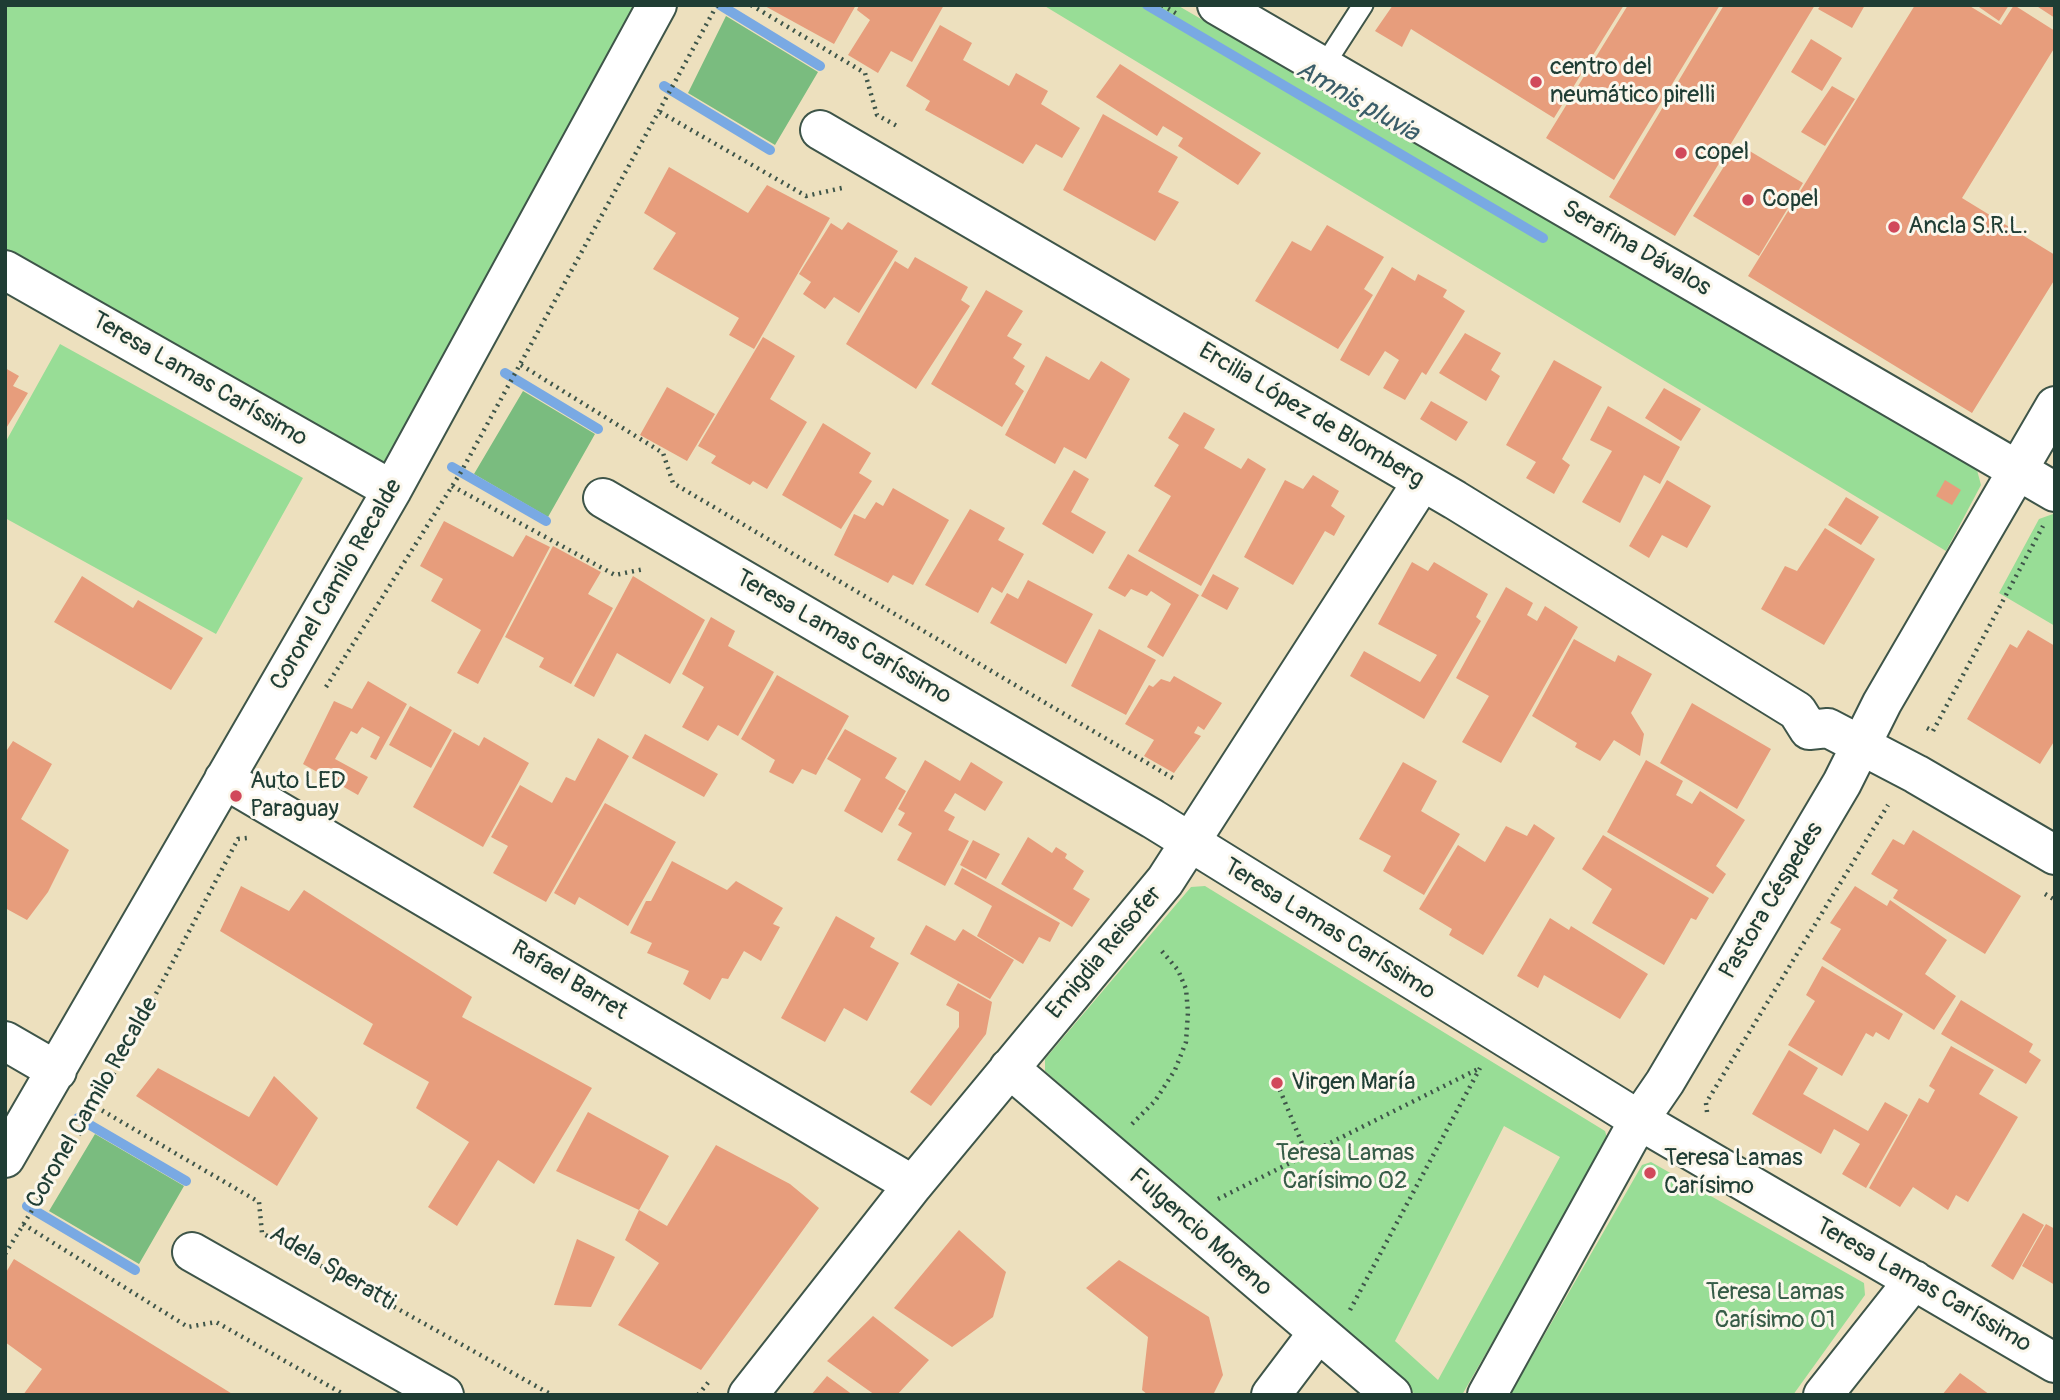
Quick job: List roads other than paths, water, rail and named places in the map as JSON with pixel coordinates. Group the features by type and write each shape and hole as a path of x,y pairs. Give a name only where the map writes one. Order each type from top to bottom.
{"street":[{"name":"Coronel Camilo Recalde","path":"5,1158 392,490 657,5"},
{"name":"Serafina Dávalos","path":"1217,5 2017,470 2049,509"},
{"name":"Ercilia López de Blomberg","path":"820,130 1422,482 1813,720 1916,774 2055,855"},
{"name":"Teresa Lamas Caríssimo","path":"5,270 392,490"},
{"name":"Pastora Céspedes","path":"1487,1395 1639,1120 1672,1070 1862,746 1882,704 2055,406"},
{"name":"Emigdia Reisofer","path":"748,1395 913,1185 1165,881 1422,482"},
{"name":"Teresa Lamas Caríssimo","path":"603,498 1153,818 1189,843 1639,1120 2055,1363"},
{"name":"Rafael Barret","path":"225,779 913,1185"},
{"path":"5,1041 57,1071"},
{"name":"Fulgencio Moreno","path":"1009,1068 1317,1334 1392,1395"},
{"path":"192,1252 444,1395"},
{"path":"1824,1395 1914,1280"},
{"path":"1271,1395 1317,1334"}],"lane":[{"path":"1323,67 1363,5"}],"waterway":[{"name":"Amnis pluvia","path":"720,5 820,66"},
{"name":"Amnis pluvia","path":"1147,5 1543,238"},
{"name":"Amnis pluvia","path":"664,86 770,150"},
{"name":"Amnis pluvia","path":"505,373 598,429"},
{"name":"Amnis pluvia","path":"452,467 546,521"},
{"name":"Amnis pluvia","path":"78,1118 186,1181"},
{"name":"Amnis pluvia","path":"27,1206 135,1270"}],"place":[{"name":"centro del neumático pirelli","path":"1536,82"},
{"name":"copel","path":"1681,153"},
{"name":"Copel","path":"1748,200"},
{"name":"Ancla S.R.L.","path":"1894,227"},
{"name":"Auto LED Paraguay","path":"236,796"},
{"name":"Virgen María","path":"1277,1083"},
{"name":"Teresa Lamas Carísimo","path":"1650,1173"}],"park label":[{"name":"Teresa Lamas Carísimo 02","path":"1345,1168"},
{"name":"Teresa Lamas Carísimo 01","path":"1775,1307"}]}
